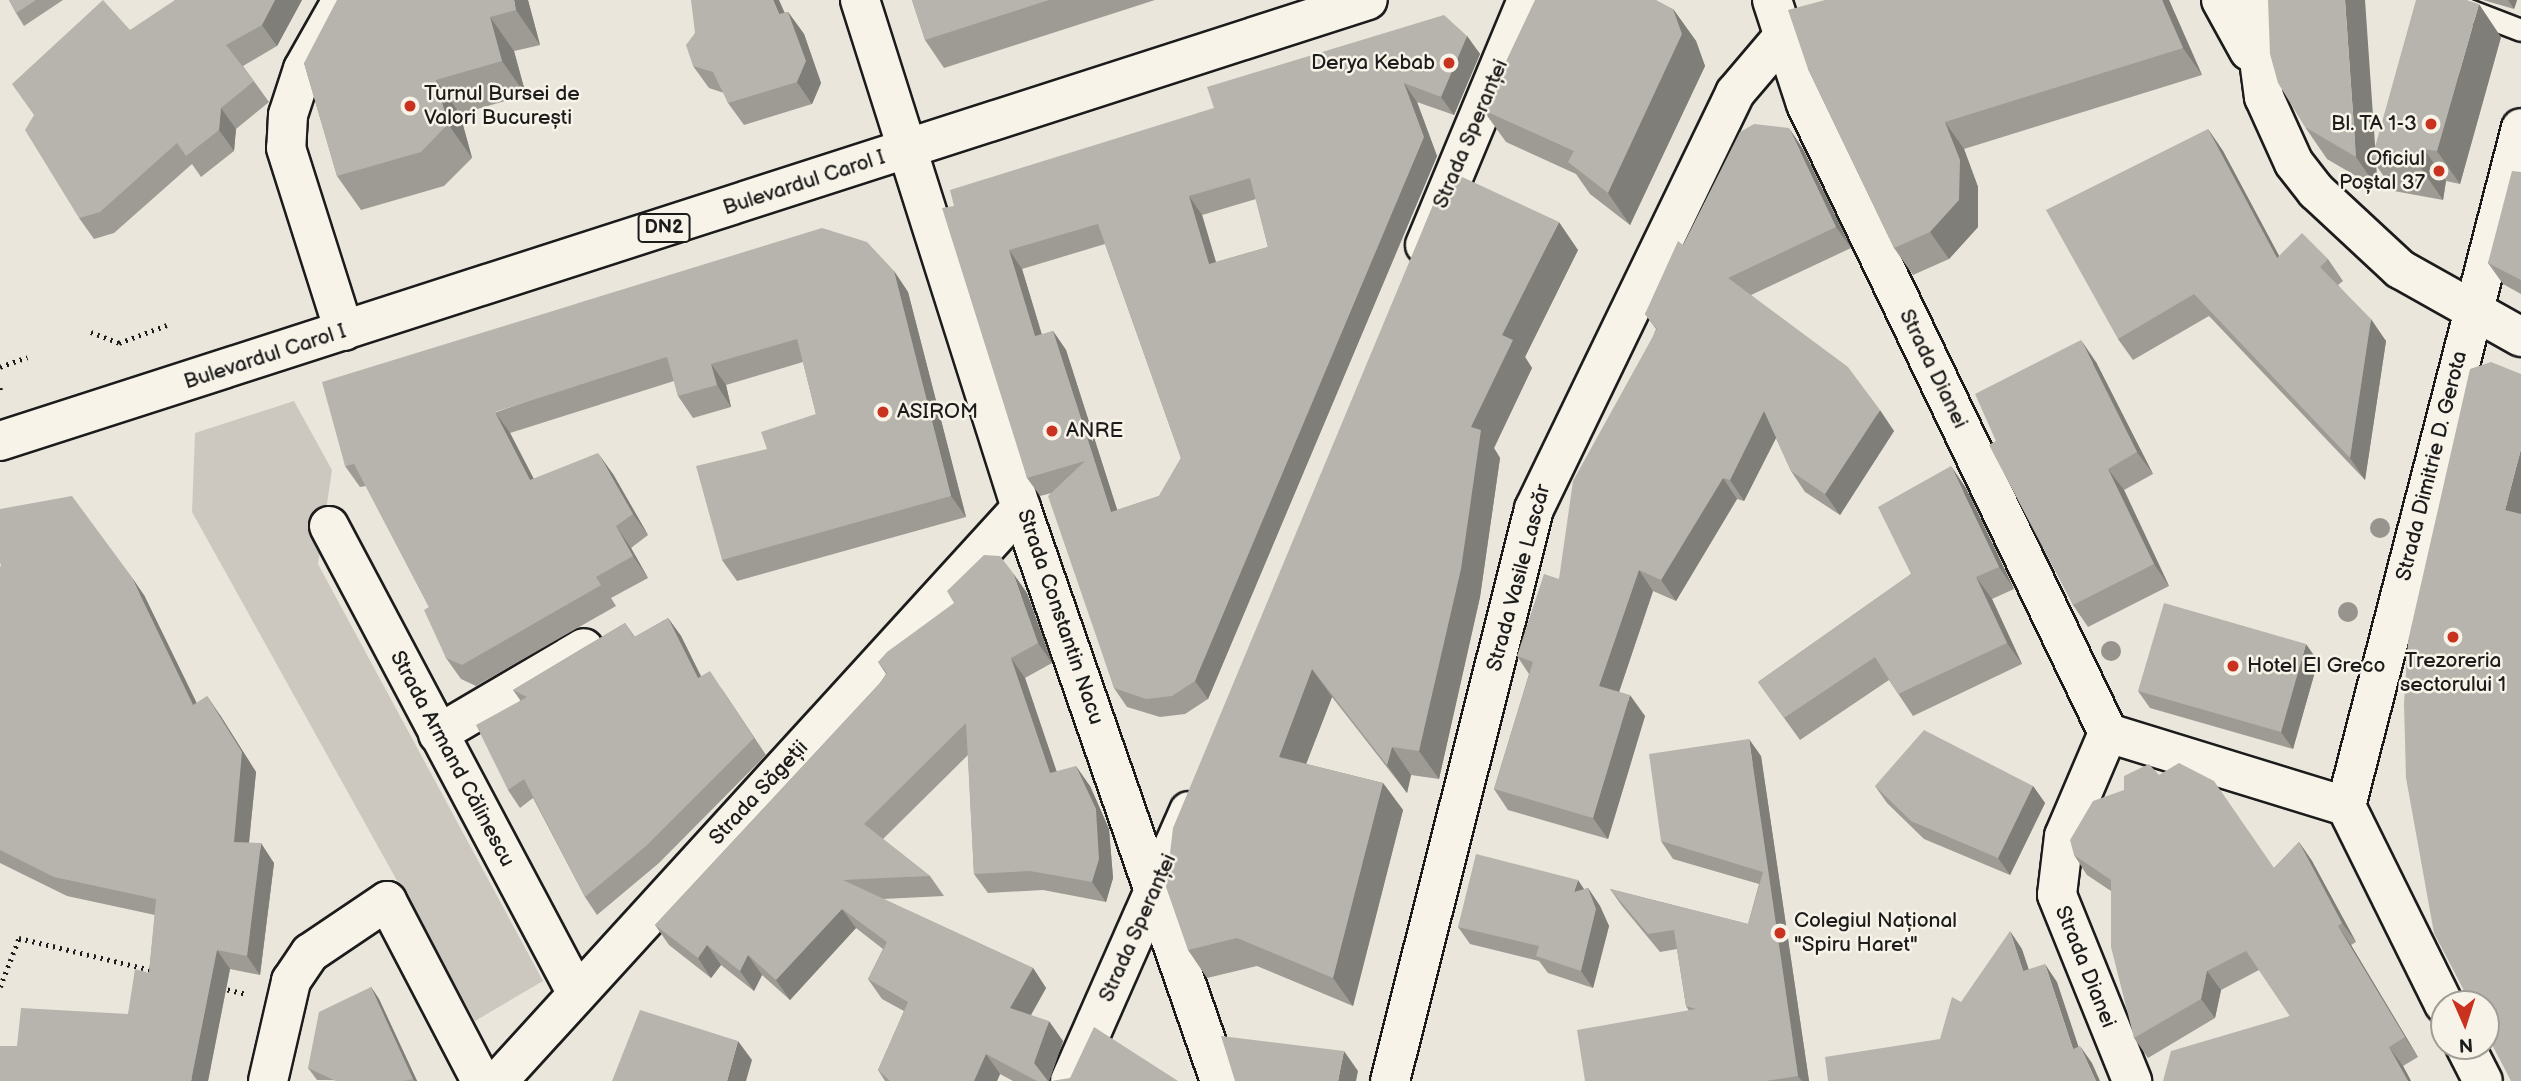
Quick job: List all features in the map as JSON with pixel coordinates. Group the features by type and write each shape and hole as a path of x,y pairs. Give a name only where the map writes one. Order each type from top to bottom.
{"street":[{"path":"342,0 303,69 288,126 289,160 344,331"},
{"name":"Strada Constantin Nacu","path":"860,0 905,151 1021,508 1156,890 1220,1081"},
{"name":"Bulevardul Carol I","path":"0,441 1368,0"},
{"name":"Strada Speranței","path":"1411,277 1527,0"},
{"name":"Strada Dianei","path":"1772,0 1781,39 1811,114 2108,733 2064,836 2057,894 2132,1081"},
{"path":"2221,0 2254,59 2279,135 2316,191 2400,269 2470,314 2521,337"},
{"path":"2251,0 2254,59"},
{"name":"Strada Vasile Lascăr","path":"1390,1081 1534,509 1735,93 1781,39"},
{"name":"Strada Dimitrie D. Gerota","path":"2346,806 2470,314 2521,128"},
{"name":"Strada Săgeții","path":"498,1081 576,992 1021,508"},
{"name":"Strada Armand Călinescu","path":"329,526 576,992"},
{"path":"438,734 620,627"},
{"path":"2108,733 2346,806 2437,990"},
{"name":"Strada Speranței","path":"1070,1081 1156,890 1204,775"},
{"path":"268,1081 285,1002 310,953 387,901 481,1081"},
{"path":"2472,1060 2483,1081"}],"lane":[{"path":"2447,2 2521,30"}],"path":[{"path":"91,332 119,342 167,325"},
{"path":"0,367 27,357"},
{"path":"0,987 19,938 164,974"},
{"path":"211,986 285,1002"}],"shaded area":[{"path":"294,401 332,470 318,564 543,981 475,1021 192,512 195,433"}],"building":[{"path":"9,0 36,0 16,13"},
{"path":"103,0 130,30 175,0 275,0 262,25 226,45 254,81 221,108 219,130 186,156 177,143 100,212 79,218 25,130 34,115 12,84"},
{"name":"Turnul Bursei de Valori București","path":"337,0 514,0 516,10 490,17 502,61 436,80 448,124 421,152 337,176 304,63"},
{"path":"691,0 773,0 779,14 788,12 806,61 797,82 728,103 713,72 693,66 686,45 695,33"},
{"path":"912,0 1049,0 925,40"},
{"path":"1535,0 1656,0 1673,9 1682,34 1608,193 1568,162 1574,151 1483,110"},
{"path":"1825,0 2162,0 2183,48 1945,122 1960,160 1959,200 1930,232 1894,248 1808,69 1788,10"},
{"path":"2268,0 2345,0 2356,157 2305,127 2278,83 2270,54"},
{"path":"2416,0 2467,0 2479,4 2437,151 2424,149 2421,168 2372,158"},
{"path":"1444,15 1467,36 1441,97 1404,83 1424,137 1195,681 1172,696 1146,699 1114,688 1048,496 1085,461 1027,478 942,208 954,206 950,190 1214,108 1207,87","holes":["1250,178 1268,247 1209,264 1189,196","1098,224 1181,458 1159,496 1111,512 1053,331 1035,336 1009,250"]},
{"path":"1754,124 1789,128 1836,227 1728,278 1848,367 1880,410 1825,494 1791,471 1764,411 1730,480 1723,478 1661,580 1639,570 1599,686 1630,695 1593,818 1494,789 1533,662 1517,656 1544,574 1559,579 1573,481 1657,329 1645,314 1678,241 1683,245 1740,132"},
{"path":"2208,129 2277,258 2302,233 2328,259 2320,267 2371,319 2350,458 2194,294 2118,339 2046,210"},
{"path":"2512,171 2521,172 2521,280 2488,263"},
{"path":"1458,175 1559,222 1502,335 1513,340 1471,427 1481,430 1461,569 1419,751 1392,747 1387,765 1312,669 1279,757 1383,783 1333,978 1237,938 1188,950 1166,887 1173,828 1440,188 1446,202"},
{"path":"822,228 867,242 894,271 951,496 722,560 696,466 767,449 761,432 816,414 797,339 711,364 717,385 678,396 667,357 495,412 530,480 598,453 633,514 616,526 633,556 596,577 601,585 462,665 446,658 424,610 429,607 354,464 345,466 322,382"},
{"path":"2081,340 2137,452 2108,469 2154,564 2073,605 1989,445 1996,441 1975,394"},
{"path":"2491,362 2521,374 2521,449 2505,510 2521,514 2521,1081 2511,1081 2500,1060 2500,990 2464,990 2434,933 2406,778 2404,704 2408,641 2470,369"},
{"path":"1951,466 1999,567 1976,577 2007,643 1898,694 1875,657 1784,718 1758,682 1911,574 1878,507"},
{"path":"72,496 131,576 193,705 207,696 242,752 234,842 261,843 247,956 217,950 191,1081 0,1081 0,1046 17,1046 21,1008 128,1014 135,969 149,973 156,899 54,877 0,850 0,509"},
{"path":"984,555 1000,556 1013,573 1038,643 1011,658 1050,773 1076,766 1096,809 1099,859 1092,882 1030,871 974,874 966,723 864,824 930,876 843,880 1033,968 1010,1008 1049,1021 1034,1063 1048,1081 1037,1081 986,1054 974,1081 890,1081 878,1070 908,1002 868,979 887,942 842,909 776,980 748,955 740,971 707,945 698,958 655,925 880,683 887,673 878,662 887,652 954,603 947,591"},
{"path":"2164,603 2306,644 2281,732 2138,691"},
{"path":"668,618 698,678 710,671 754,738 646,846 585,897 524,779 508,790 476,725 527,697 513,690 625,623 634,637"},
{"path":"1924,730 2033,786 1998,858 1911,821 1875,786"},
{"path":"1749,739 1798,1076 1766,1081 1585,1081 1577,1030 1696,1009 1686,1006 1674,930 1648,934 1610,889 1748,924 1763,872 1661,841 1649,754"},
{"path":"2179,763 2214,781 2274,868 2299,842 2342,923 2338,926 2405,1037 2389,1047 2408,1081 2163,1081 2171,1051 2290,1016 2246,951 2207,971 2201,999 2134,1038 2111,947 2111,880 2074,855 2070,840 2093,801 2124,790 2124,776 2149,764 2159,775"},
{"path":"1476,854 1578,880 1574,892 1588,888 1596,909 1581,971 1536,956 1539,946 1458,927"},
{"path":"2010,931 2023,971 2045,964 2073,1049 2080,1046 2096,1081 1828,1081 1825,1057 1940,1039 1952,997 1961,1002"},
{"path":"371,987 413,1079 336,1081 308,1068 319,1012"},
{"path":"640,1010 738,1041 727,1081 612,1081"},
{"path":"1094,1027 1178,1081 1051,1081 1070,1078"},
{"path":"1221,1036 1344,1051 1338,1081 1235,1081"}],"place":[{"name":"Derya Kebab","path":"1449,63"},
{"name":"Turnul Bursei de Valori București","path":"410,106"},
{"name":"Bl. TA 1-3","path":"2431,124"},
{"name":"Oficiul Poștal 37","path":"2439,171"},
{"name":"ASIROM","path":"883,412"},
{"name":"ANRE","path":"1052,431"},
{"name":"Trezoreria sectorului 1","path":"2453,637"},
{"name":"Hotel El Greco","path":"2233,666"},
{"name":"Colegiul Național \"Spiru Haret\"","path":"1780,933"}]}
